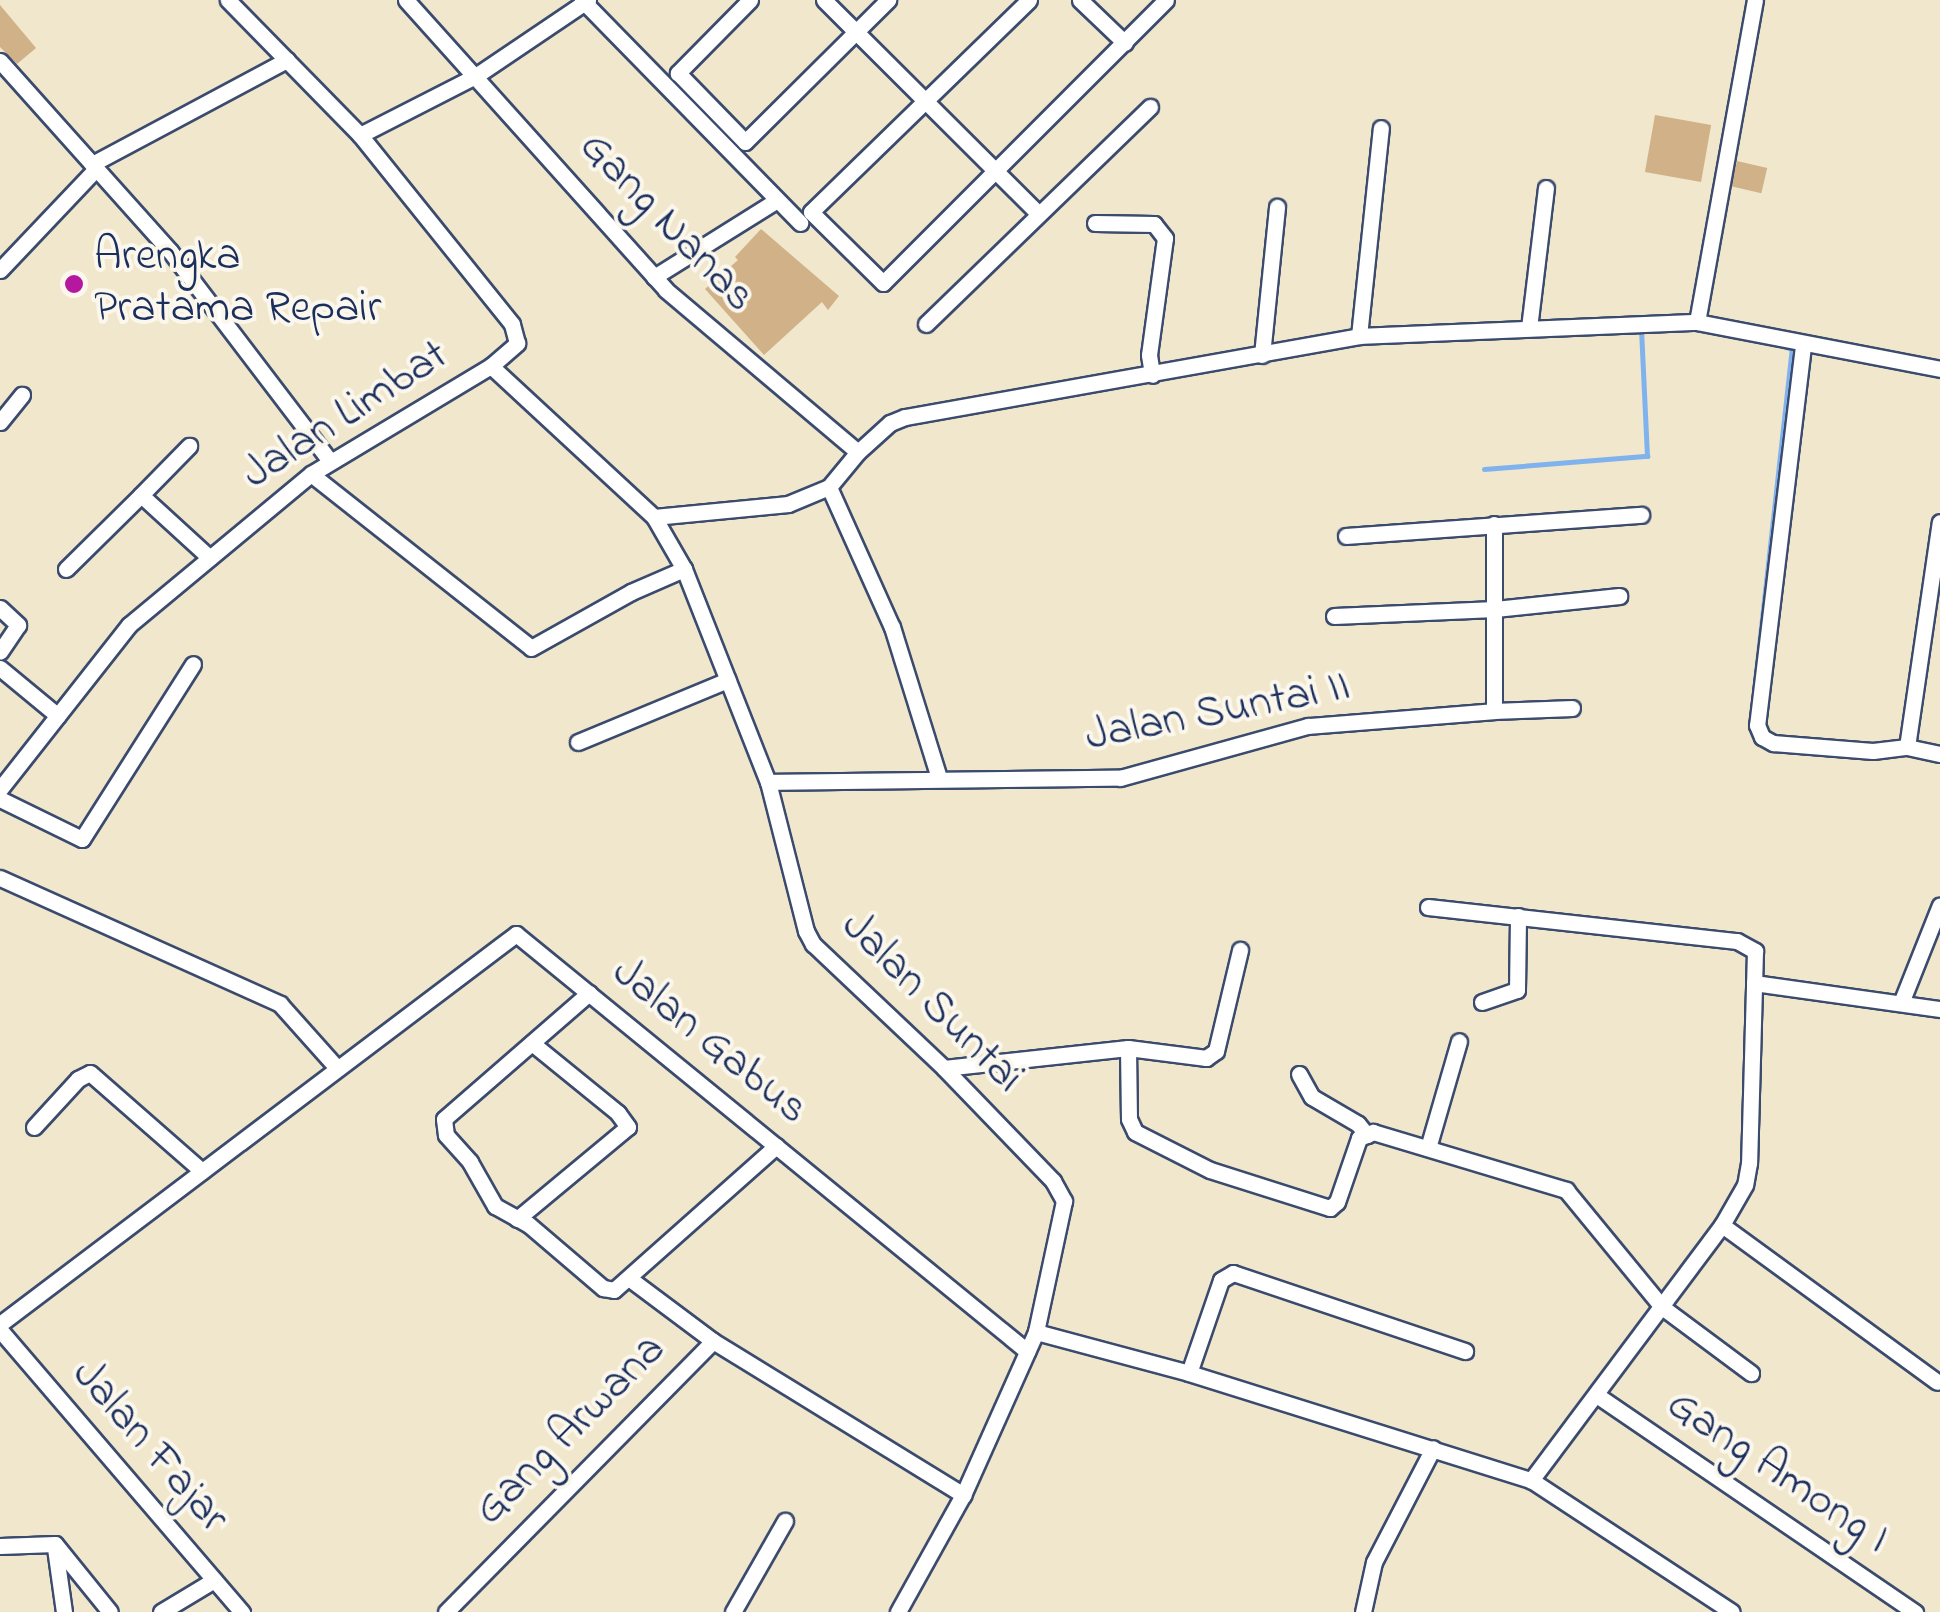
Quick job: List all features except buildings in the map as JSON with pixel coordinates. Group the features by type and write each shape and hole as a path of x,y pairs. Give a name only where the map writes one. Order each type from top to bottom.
{"street":[{"path":"228,0 360,135 477,75 585,1 800,223"},
{"name":"Gang Nanas","path":"406,0 654,277 858,452"},
{"path":"750,0 678,73 745,142 888,0"},
{"path":"824,0 1039,214"},
{"path":"1029,0 811,212 883,283 1166,0"},
{"path":"1080,0 1124,43"},
{"path":"1697,322 1755,0"},
{"path":"0,270 94,166 288,60"},
{"path":"0,61 170,251 330,461"},
{"path":"926,324 1150,107"},
{"path":"1359,336 1380,128"},
{"name":"Jalan Limbat","path":"0,789 130,625 311,474 491,366 517,343 512,324 360,135"},
{"path":"1529,328 1546,188"},
{"path":"654,277 777,200"},
{"path":"1262,355 1277,207"},
{"path":"1095,222 1154,224 1165,238 1150,355 1152,375"},
{"path":"654,517 788,504 829,487 858,452 890,423 906,416 1359,336 1697,322 1803,346 1940,369"},
{"path":"1803,346 1759,732 1772,743 1872,751 1907,747 1940,754"},
{"name":"Jalan Suntai","path":"491,366 654,517 684,569 768,782 813,944 944,1068 1053,1181 1064,1201 1036,1332 963,1495 898,1612"},
{"path":"0,422 22,395"},
{"path":"66,569 189,446"},
{"path":"311,474 531,648 631,592 684,569"},
{"path":"829,487 892,627 940,778"},
{"path":"141,495 210,558"},
{"path":"1346,536 1641,514"},
{"path":"1907,747 1940,522"},
{"path":"1494,524 1494,711"},
{"path":"1334,616 1495,610 1619,596"},
{"path":"0,608 18,625 0,652"},
{"path":"0,799 82,839 193,664"},
{"path":"0,668 58,716"},
{"path":"578,742 728,680"},
{"name":"Jalan Suntai II","path":"768,782 1120,778 1308,726 1572,708"},
{"path":"0,878 280,1004 337,1068"},
{"path":"1901,1003 1940,904"},
{"path":"1428,907 1737,941 1755,951 1749,1163 1745,1185 1722,1225 1598,1396 1531,1480"},
{"path":"1482,1002 1517,990 1518,916"},
{"name":"Jalan Gabus","path":"0,1327 516,934 1027,1351"},
{"path":"944,1068 1128,1048 1150,1054 1212,1055 1240,950"},
{"path":"1754,983 1940,1009"},
{"path":"590,994 447,1116 443,1128 470,1162 496,1206 603,1288 614,1290 776,1146"},
{"path":"1428,1148 1459,1041"},
{"path":"517,1219 628,1127 618,1113 532,1043"},
{"path":"1128,1048 1129,1118 1135,1132 1210,1170 1330,1208 1337,1202 1359,1138 1373,1132 1566,1190 1662,1307 1751,1373"},
{"path":"34,1127 78,1079 90,1073 202,1171"},
{"path":"1299,1074 1312,1097 1358,1124 1367,1135"},
{"path":"1722,1225 1937,1382"},
{"path":"1189,1374 1226,1274 1466,1350"},
{"path":"630,1279 713,1341"},
{"name":"Jalan Fajar","path":"0,1327 242,1612"},
{"path":"1036,1332 1189,1374 1531,1480 1732,1612"},
{"name":"Gang Arwana","path":"446,1612 713,1341 963,1495"},
{"name":"Gang Among I","path":"1598,1396 1915,1612"},
{"path":"1363,1612 1374,1562 1434,1448"},
{"path":"733,1612 785,1521"},
{"path":"0,1546 55,1544"},
{"path":"55,1544 64,1612"},
{"path":"55,1544 110,1612"},
{"path":"161,1612 214,1580"}],"waterway":[{"path":"1484,469 1647,456 1641,327"},
{"path":"1754,691 1792,349 1783,346"}],"place":[{"name":"Arengka Pratama Repair","path":"74,284"}]}
